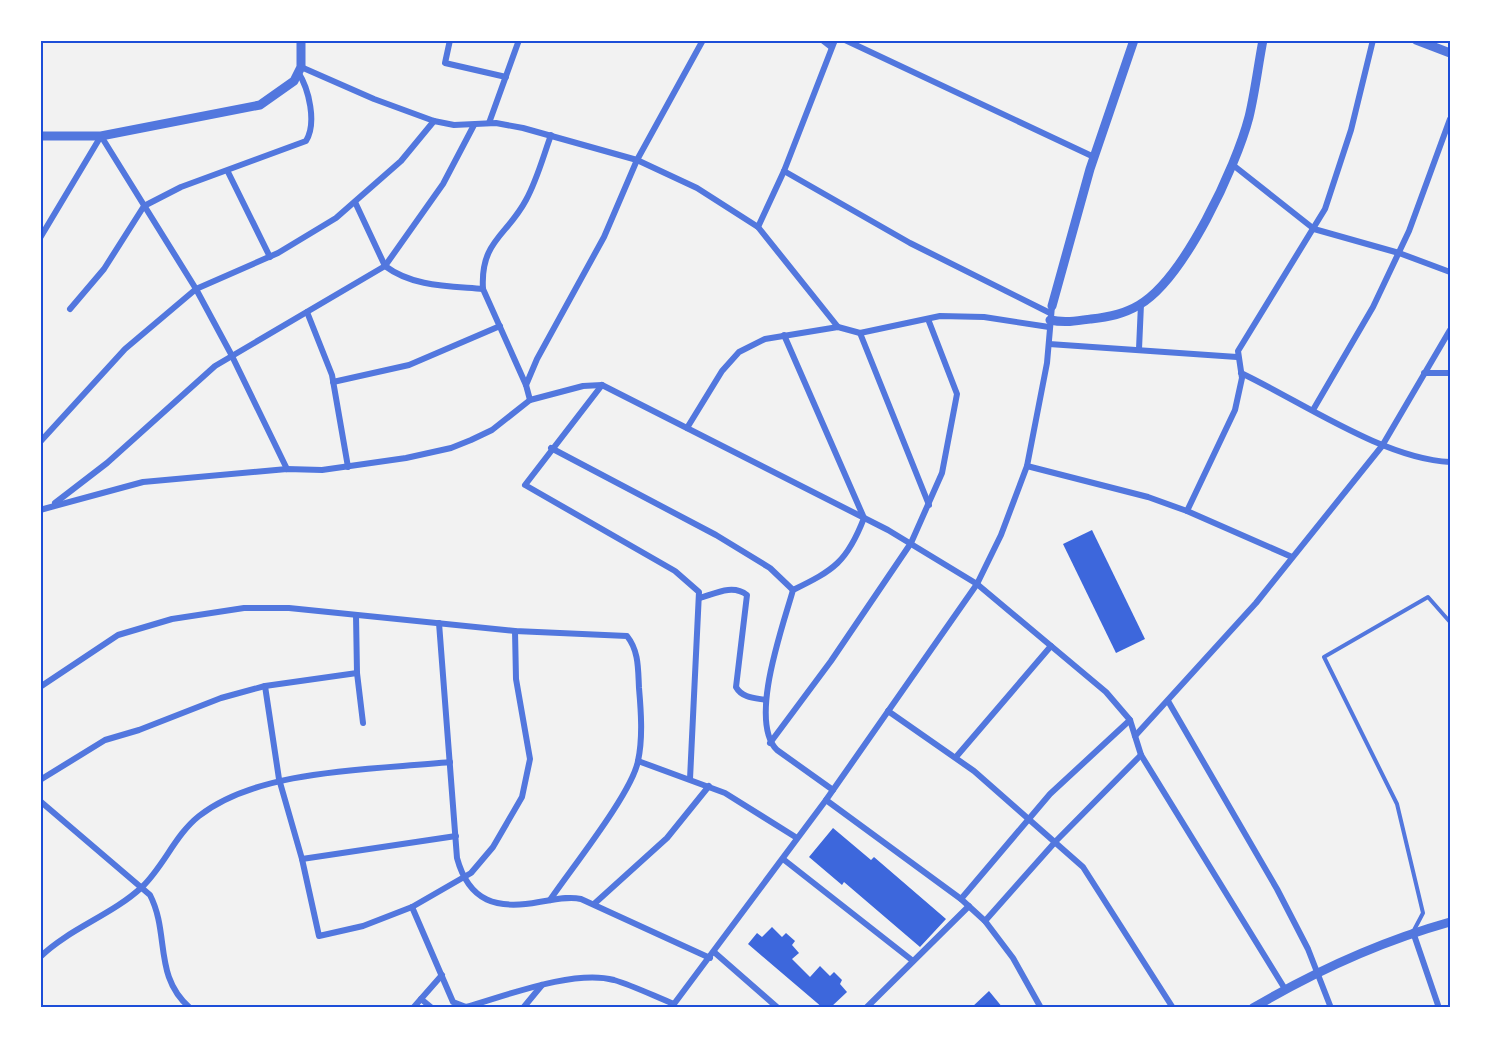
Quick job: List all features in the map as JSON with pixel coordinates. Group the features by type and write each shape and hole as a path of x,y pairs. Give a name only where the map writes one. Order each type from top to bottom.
{"street":[{"path":"40,136 100,136 260,105 294,81 299,70 301,40"},
{"path":"450,40 445,63 506,76"},
{"path":"489,123 519,40"},
{"path":"526,385 537,359 604,237 637,160 703,40"},
{"path":"758,227 784,171 833,44 822,40"},
{"path":"845,40 1094,157"},
{"path":"412,907 453,1002 466,1007 543,984 584,979 613,980 672,1006 826,800 977,584 1001,535 1027,466 1048,344 1050,316 1094,157 1134,40"},
{"path":"784,171 910,243 1050,316 1064,322 1119,315 1141,304 1165,282 1188,250 1233,165 1249,117 1263,40"},
{"path":"1187,511 1227,430 1241,387 1241,373 1237,357 1240,346 1325,209 1351,129 1373,40"},
{"path":"1416,40 1450,53"},
{"path":"299,70 434,121 474,125 489,123 514,126 551,135 637,160 697,188 758,227 838,327"},
{"path":"70,309 104,269 144,206 182,187 228,172 306,141 310,134 308,93 299,70"},
{"path":"1313,410 1372,307 1399,253 1450,119"},
{"path":"40,442 125,349 196,289 270,257 336,218 401,161 434,121"},
{"path":"53,504 107,462 189,387 231,354 385,266 443,184 474,125"},
{"path":"530,400 526,385 483,288 483,265 498,236 526,200 551,135"},
{"path":"100,136 196,289 231,354 287,469"},
{"path":"40,238 100,136"},
{"path":"1233,165 1314,229 1399,253 1450,272"},
{"path":"228,172 270,257"},
{"path":"356,202 385,266 403,277 422,283 483,288"},
{"path":"1139,349 1141,304"},
{"path":"307,312 316,331 333,382 348,467"},
{"path":"687,428 716,379 739,352 765,339 838,327 860,333 928,319 964,316 1050,316"},
{"path":"770,743 831,661 911,543 942,473 955,415 957,394 928,319"},
{"path":"333,382 409,365 500,326"},
{"path":"1136,736 1293,557 1383,446 1450,330"},
{"path":"860,333 929,506"},
{"path":"784,335 864,518"},
{"path":"1048,344 1237,357"},
{"path":"1241,373 1383,446 1423,459 1450,462"},
{"path":"1424,373 1450,373"},
{"path":"602,385 551,448 525,485 675,571 694,586 700,598 690,779"},
{"path":"40,510 53,504 142,482 287,469 322,470 451,448 492,429 530,400 583,386 602,385 911,543 977,584 1106,692 1130,720 1141,755 1285,989"},
{"path":"551,448 716,535 770,568 793,590"},
{"path":"1027,466 1148,497 1187,511 1293,557"},
{"path":"793,590 827,574 837,565 864,518"},
{"path":"700,598 730,589 740,590 747,595 736,687 740,693 766,700"},
{"path":"793,590 766,700 765,728 770,743 833,790"},
{"path":"40,687 106,640 150,624 244,608 289,608 514,631 627,636 634,644 641,704 638,761 630,781 607,818 550,900"},
{"path":"356,615 357,673 363,723"},
{"path":"438,623 457,858 469,887 487,901 508,905 572,897 594,904 712,955 778,1008"},
{"path":"265,686 279,779 302,859 319,936 363,926 412,907 478,867 493,846 522,797 530,759 516,679 514,631"},
{"path":"956,757 1051,646"},
{"path":"40,780 105,740 139,730 221,698 265,686 357,673"},
{"path":"1168,701 1277,889 1318,974 1331,1008"},
{"path":"888,711 956,757 1056,841 1083,867 1173,1008"},
{"path":"961,899 1050,794 1130,720"},
{"path":"985,921 1056,841 1141,755"},
{"path":"638,761 709,786 747,806 797,838"},
{"path":"40,957 54,944 141,887 186,829 199,816 236,795 279,779 450,762"},
{"path":"594,904 667,838 709,786"},
{"path":"826,800 961,899 985,921 1014,958 1041,1008"},
{"path":"40,801 141,887 157,909 169,980 176,995 190,1008"},
{"path":"302,859 456,836"},
{"path":"783,859 913,961"},
{"path":"866,1008 969,906"},
{"path":"1253,1008 1285,989 1413,932 1450,922"},
{"path":"1413,932 1439,1008"},
{"path":"413,1008 442,975"},
{"path":"523,1008 543,984"},
{"path":"421,999 432,1008"}],"lane":[{"path":"1413,932 1423,913 1397,804 1324,657 1428,597 1450,622"}],"building":[{"path":"1092,530 1145,639 1116,653 1063,544"},
{"path":"833,828 871,860 874,857 946,919 920,947 844,882 842,885 809,857"},
{"path":"772,927 782,937 786,933 795,941 792,945 799,953 792,959 810,977 820,966 830,976 834,972 842,980 840,984 847,992 830,1008 823,1008 748,944 757,933 762,937"},
{"path":"989,991 1003,1008 971,1008"}]}
